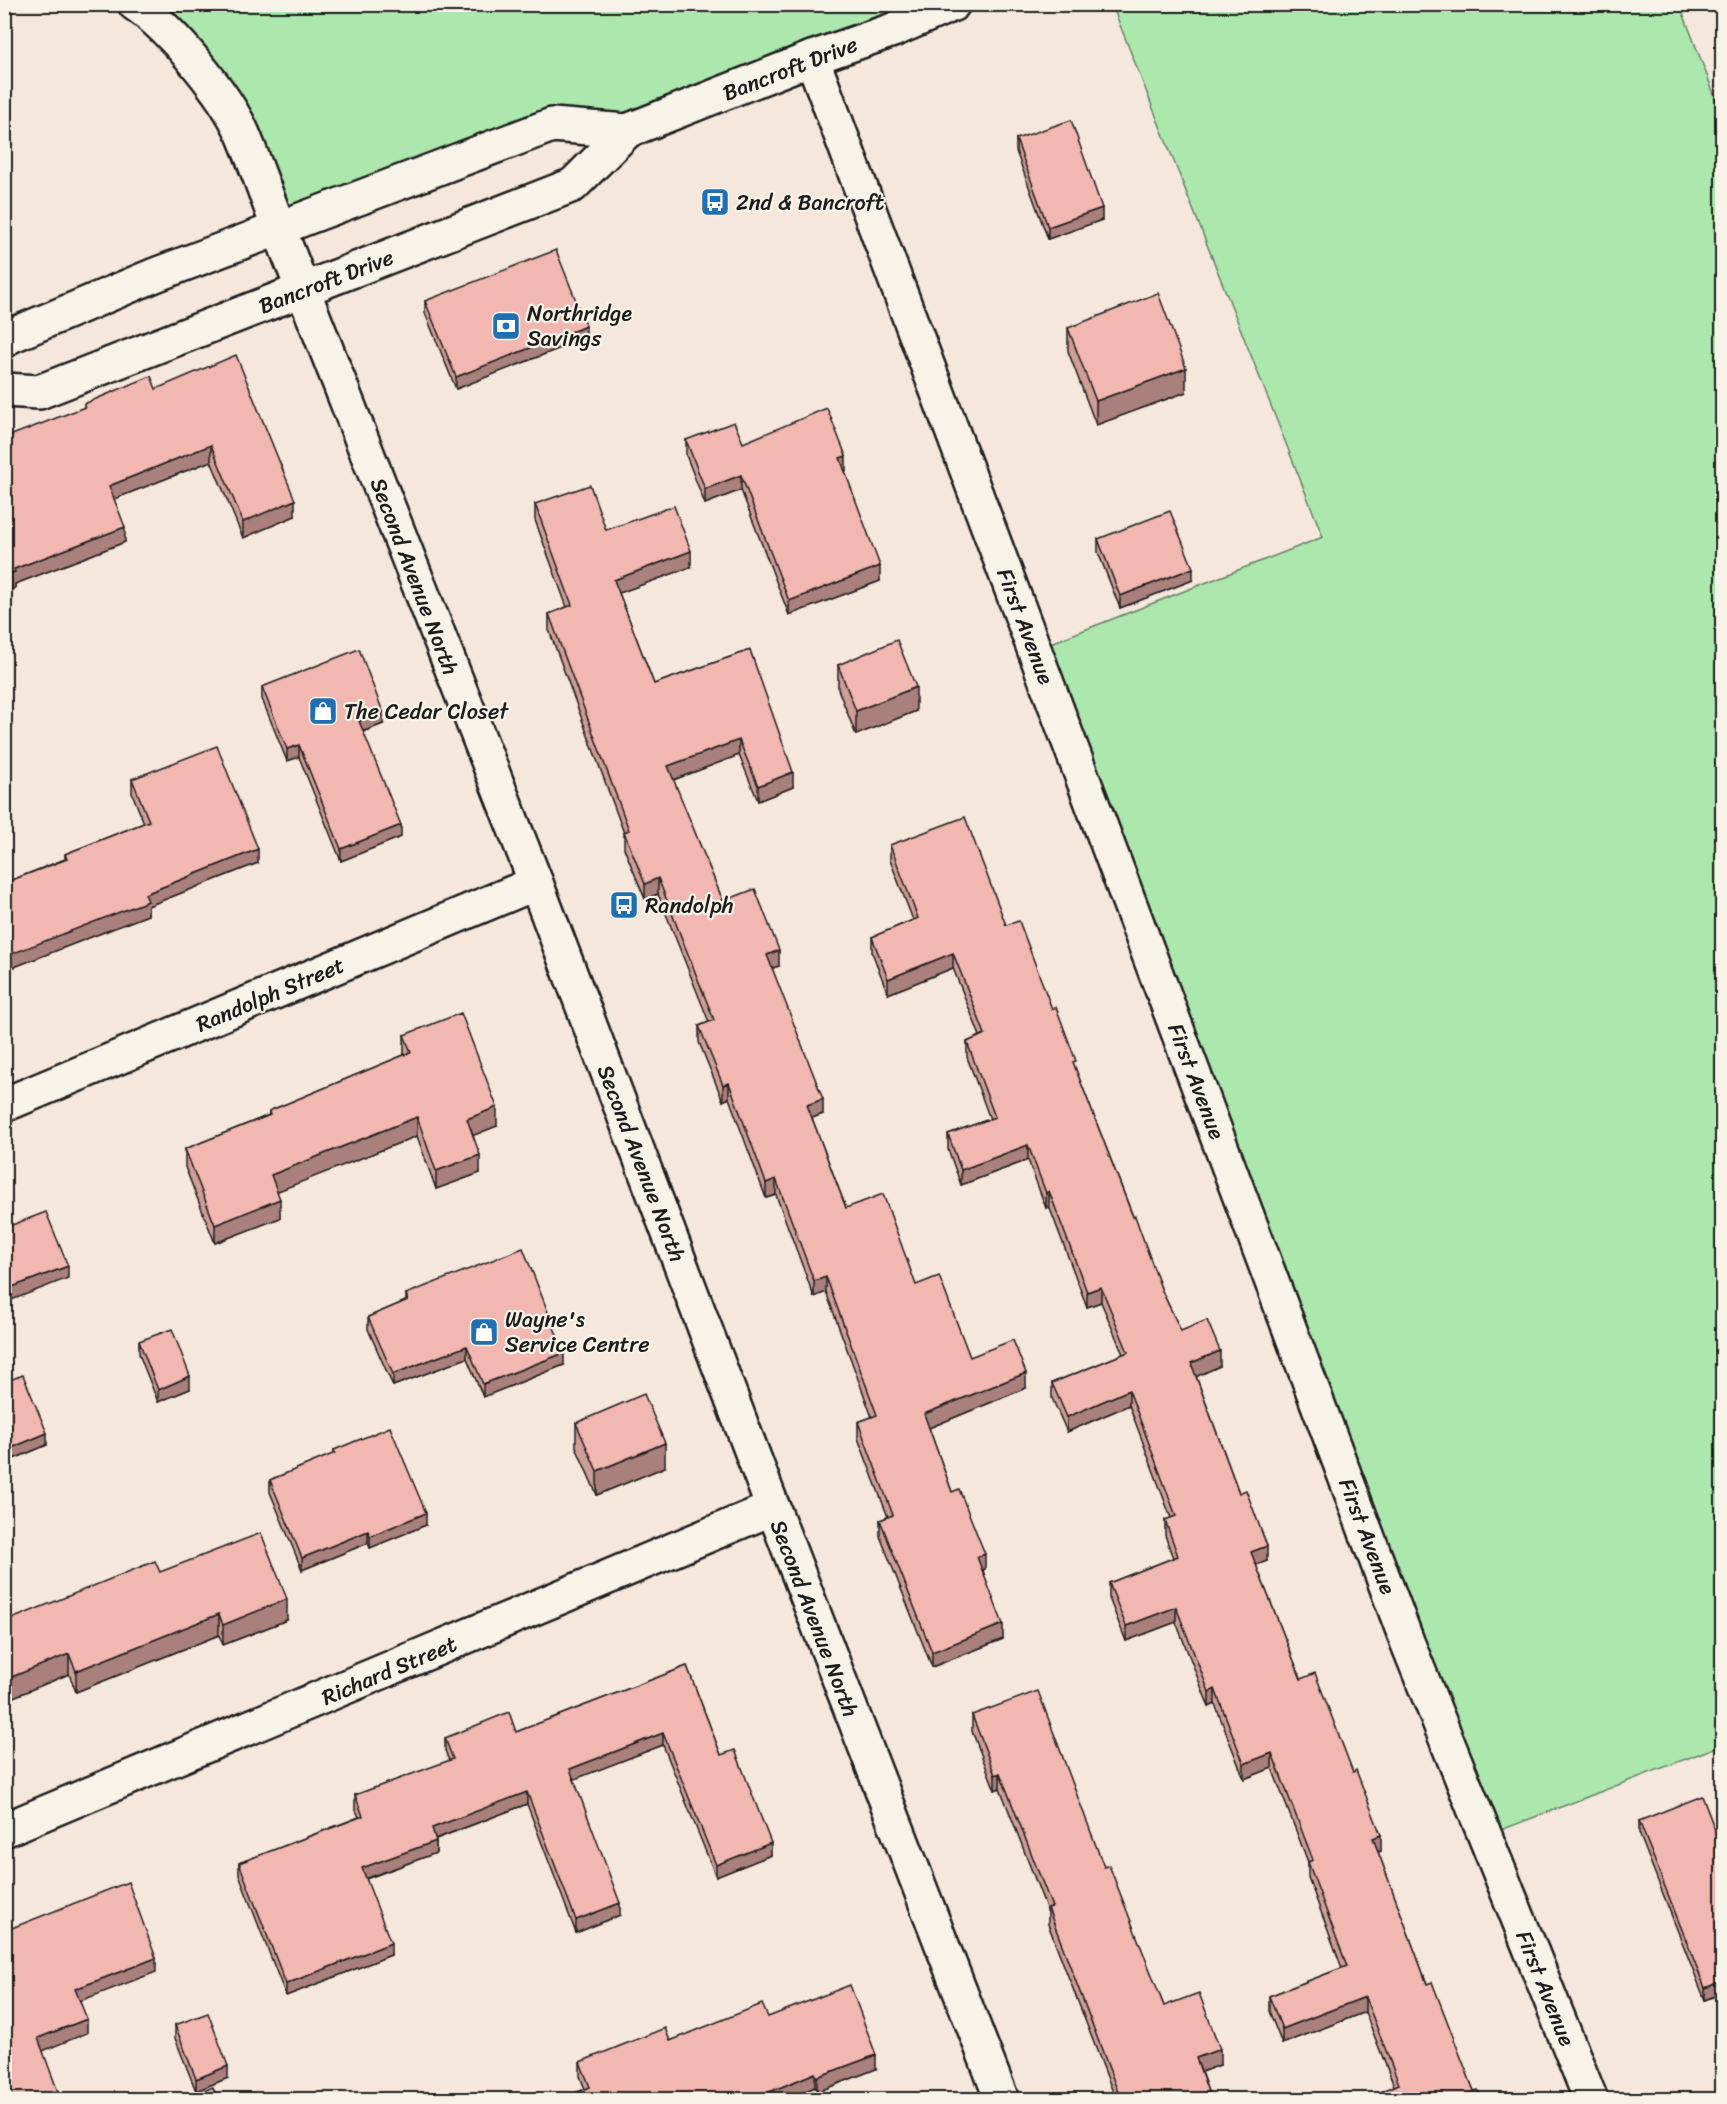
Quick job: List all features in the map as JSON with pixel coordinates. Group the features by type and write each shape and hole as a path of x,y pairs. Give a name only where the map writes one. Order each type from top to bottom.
{"street":[{"name":"Second Avenue North","path":"135,4 176,41 211,84 242,132 536,883 773,1508 1002,2100"},
{"name":"Bancroft Drive","path":"4,390 39,392 573,185 627,131 812,58 893,30 954,4"},
{"name":"First Avenue","path":"812,58 1408,1644 1591,2100"},
{"name":"Bancroft Drive","path":"4,341 8,337 155,275 552,125 627,131"},
{"name":"Randolph Street","path":"4,1105 536,883"},
{"name":"Richard Street","path":"4,1830 773,1508"}],"green space":[{"path":"141,5 963,5 629,134 550,120 281,224 246,133"},
{"path":"1112,5 1680,5 1722,115 1722,1745 1488,1835 1038,648 1323,537"}],"building":[{"path":"1071,120 1102,208 1048,227 1016,139"},
{"name":"Northridge Savings","path":"556,250 586,326 456,377 425,301"},
{"path":"1158,293 1186,368 1096,401 1068,328"},
{"path":"236,355 295,500 243,522 211,445 109,486 125,527 14,569 15,572 4,576 4,438 85,407 84,404 151,376 156,389"},
{"path":"827,408 846,456 840,458 880,566 789,601 741,475 705,489 686,440 734,422 743,443"},
{"path":"590,485 606,530 674,506 691,551 614,580 654,684 750,650 793,772 758,786 739,740 668,766 723,901 755,889 779,950 767,955 823,1099 807,1105 846,1208 883,1194 916,1285 939,1276 970,1357 1013,1340 1026,1373 924,1414 952,1492 959,1489 985,1554 977,1557 1003,1624 932,1652 880,1520 893,1515 858,1422 877,1415 826,1277 814,1281 776,1179 766,1183 729,1083 723,1085 699,1026 714,1020 658,878 645,884 624,832 629,830 549,614 572,605 535,504"},
{"path":"1170,511 1193,568 1120,596 1098,539"},
{"path":"897,640 916,687 856,711 838,665"},
{"path":"359,649 383,712 359,721 401,825 341,849 299,745 287,749 262,687"},
{"path":"217,746 258,849 145,894 148,901 4,957 4,883 67,859 65,854 149,821 132,779"},
{"path":"965,817 1006,925 1019,921 1052,1009 1056,1007 1076,1061 1073,1062 1133,1217 1135,1216 1162,1291 1181,1331 1207,1320 1220,1351 1191,1363 1239,1493 1246,1490 1267,1546 1251,1552 1301,1679 1315,1673 1353,1772 1356,1770 1381,1835 1373,1838 1427,1984 1432,1982 1474,2091 1478,2090 1482,2100 1362,2100 1399,2084 1365,1997 1282,2029 1269,1996 1347,1966 1308,1862 1313,1860 1272,1753 1244,1764 1215,1689 1209,1692 1176,1607 1126,1626 1109,1583 1178,1556 1165,1520 1176,1516 1129,1390 1067,1417 1052,1383 1128,1352 1101,1287 1087,1292 1049,1191 1046,1193 1028,1145 961,1170 948,1134 995,1117 967,1042 985,1034 953,953 888,979 872,937 918,918 890,845"},
{"path":"461,1013 497,1107 467,1119 480,1155 436,1171 417,1117 271,1175 280,1199 215,1225 185,1149 270,1115 269,1111 411,1052 404,1035"},
{"path":"46,1212 68,1266 4,1290 4,1228"},
{"name":"Wayne's Service Centre","path":"523,1248 564,1353 483,1384 467,1346 393,1374 368,1317 408,1300 406,1294"},
{"path":"172,1329 190,1376 158,1390 139,1341"},
{"path":"23,1375 47,1433 11,1448 4,1432 4,1382"},
{"path":"644,1394 665,1443 597,1471 576,1423"},
{"path":"390,1427 426,1513 370,1536 368,1531 302,1558 270,1480"},
{"path":"261,1533 287,1599 223,1625 219,1614 76,1671 69,1654 4,1680 4,1622 155,1561 160,1572"},
{"path":"687,1666 721,1755 735,1750 771,1843 716,1865 663,1733 570,1769 620,1903 576,1920 527,1792 432,1828 436,1841 362,1868 391,1943 286,1984 239,1863 363,1816 355,1795 453,1759 445,1738 509,1712 516,1732"},
{"path":"1038,1691 1104,1867 1109,1865 1164,2006 1199,1993 1220,2049 1196,2058 1211,2100 1121,2100 1048,1908 1052,1907 1000,1773 995,1775 972,1715"},
{"path":"1702,1796 1722,1848 1722,1981 1705,1988 1639,1821"},
{"path":"128,1882 156,1958 75,1989 87,2019 38,2038 61,2100 4,2100 4,1931"},
{"path":"850,1985 876,2055 817,2077 815,2073 750,2100 559,2100 590,2087 580,2062 665,2028 670,2041 762,2004 768,2017"},
{"path":"208,2013 228,2066 196,2079 175,2025"},
{"path":"213,2087 217,2100 181,2100"}],"place":[{"name":"2nd & Bancroft","path":"715,202"},
{"name":"Northridge Savings","path":"506,326"},
{"name":"The Cedar Closet","path":"323,711"},
{"name":"Randolph","path":"624,905"},
{"name":"Wayne's Service Centre","path":"484,1332"}]}
